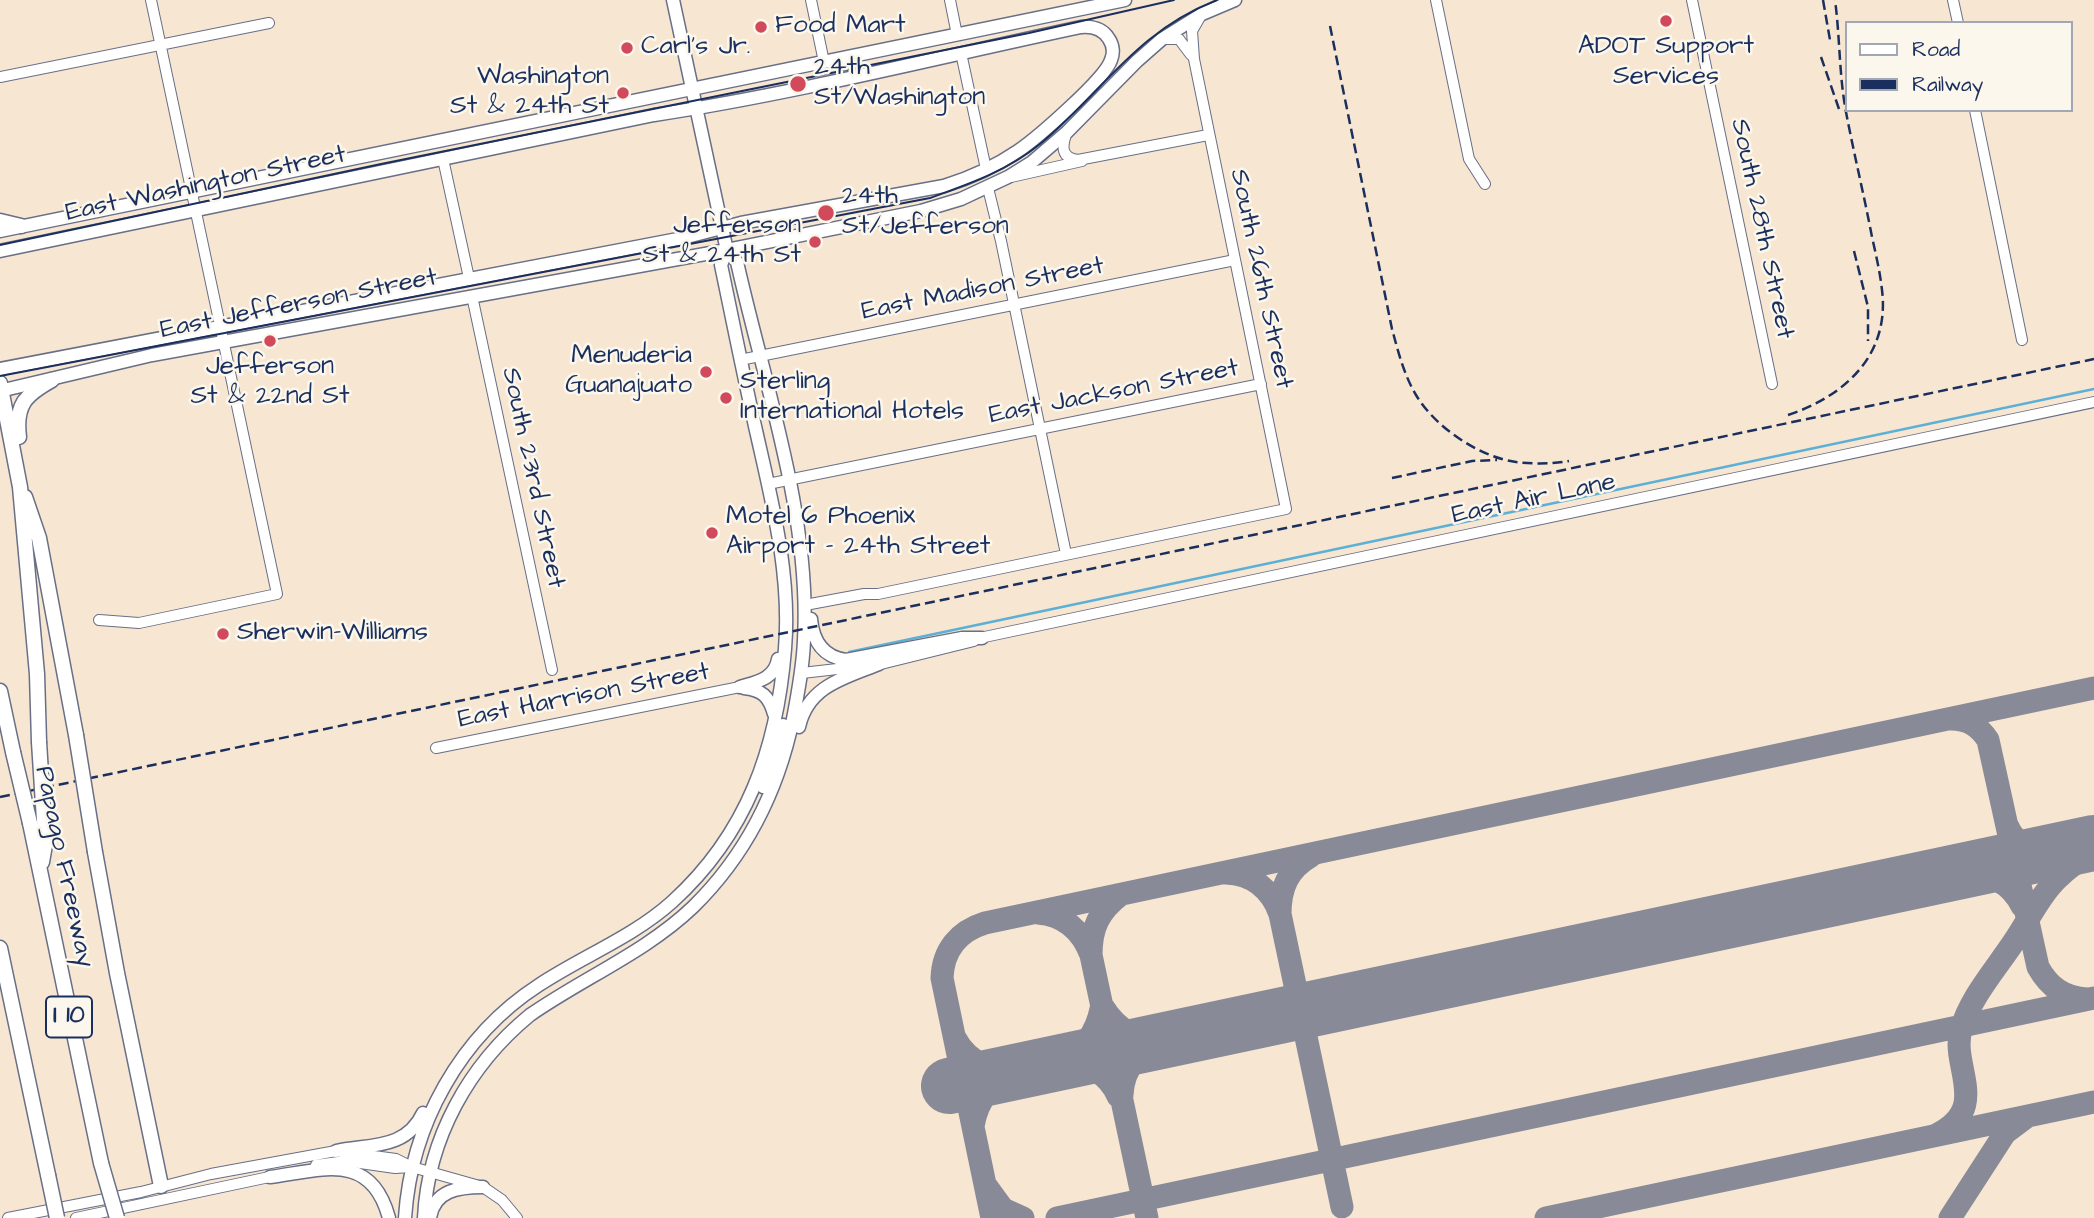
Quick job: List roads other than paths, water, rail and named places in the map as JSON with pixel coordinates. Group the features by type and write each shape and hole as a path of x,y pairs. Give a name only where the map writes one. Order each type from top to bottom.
{"highway":[{"path":"0,221 21,226"},
{"path":"16,462 20,441 17,420 21,405 33,392 52,380"},
{"path":"0,389 20,486 37,674 37,821"},
{"path":"20,486 35,520 39,538 115,960 161,1186"},
{"name":"Papago Freeway","path":"0,691 13,752 46,839 40,870 70,1021 115,1218"},
{"path":"0,716 13,752"},
{"name":"I 10","path":"0,948 57,1218"},
{"path":"0,959 7,980"}],"main road":[{"path":"673,0 727,250 737,262 789,479 797,517 803,580 813,636 827,653 839,659 853,661 962,638 982,638"},
{"name":"East Washington Street","path":"0,231 1125,0"},
{"path":"1016,41 1047,24 1138,0"},
{"name":"East Jefferson Street","path":"0,389 52,380 152,355 727,250 921,211 961,199 988,188 1032,162 1067,132 1162,39 1202,14 1235,0"},
{"name":"East Washington Street","path":"0,251 654,115 857,78 1087,26 1100,30 1110,41"},
{"name":"East Jefferson Street","path":"1074,102 1112,78 1147,45 1162,39"},
{"name":"East Jefferson Street","path":"0,369 944,186 986,169 1018,151 1050,127 1109,66 1112,54 1110,41"},
{"name":"East Washington Street","path":"332,162 421,163"},
{"path":"727,250 721,265 768,484 776,533 780,604 776,669 769,676 740,687"},
{"name":"East Jefferson Street","path":"509,271 608,272"},
{"path":"776,533 789,571 793,604 792,658 800,675"},
{"path":"737,824 756,782 780,694 786,633 784,562"},
{"path":"756,826 783,761 800,675 808,604"},
{"path":"424,1218 431,1172 440,1140 463,1091 511,1031 551,1000 664,931 692,908 714,884 776,798 808,702 830,685 879,664"},
{"path":"405,1218 412,1167 419,1140 432,1109 465,1055 490,1027 523,997 640,926 670,904 697,877 753,807 761,792 776,750 791,687 800,675"},
{"path":"740,687 766,695 770,700 774,719"},
{"path":"336,1151 391,1143 405,1137 418,1122 447,1069 465,1055"},
{"path":"270,1177 331,1168 350,1170 363,1176 376,1188 389,1218"},
{"path":"430,1218 436,1201 451,1190 483,1187"}],"street":[{"path":"99,620 139,623 277,594 151,0"},
{"path":"811,0 824,62"},
{"path":"950,0 957,35"},
{"path":"1436,0 1469,159 1485,184"},
{"name":"South 28th Street","path":"1692,0 1772,384"},
{"path":"1953,0 1958,21"},
{"name":"South 26th Street","path":"1066,554 1286,509 1194,59 1192,31 1202,14"},
{"path":"0,76 269,23"},
{"path":"1162,39 1179,39 1194,59"},
{"path":"961,53 986,169"},
{"path":"1975,112 2022,340"},
{"path":"1067,132 1062,146 1065,155 1073,159 1089,159"},
{"name":"East Jefferson Street","path":"1009,177 1208,135"},
{"path":"443,159 469,278"},
{"path":"808,604 878,594 1066,554 1002,241 988,188"},
{"name":"East Madison Street","path":"740,360 1235,260"},
{"name":"South 23rd Street","path":"472,296 552,670"},
{"name":"East Jackson Street","path":"768,484 1261,384"},
{"name":"East Air Lane","path":"800,675 846,668 2094,402"},
{"name":"East Air Lane","path":"800,675 819,677 982,638"},
{"name":"East Harrison Street","path":"436,748 740,687"},
{"path":"8,1218 92,1203 267,1163 336,1151 388,1157 412,1167 483,1187 502,1200 517,1218"},
{"path":"76,1218 337,1161 395,1168 412,1167"},
{"path":"267,1163 270,1177"},
{"path":"135,1206 161,1186"}],"waterway":[{"path":"849,652 2094,389"}],"tram line":[{"path":"0,245 381,164 1029,33 1174,0"},
{"path":"0,376 930,198 987,176 1014,162 1040,144 1142,46 1188,13 1217,0"}],"railway":[{"path":"1823,0 1830,40"},
{"path":"1835,0 1846,110"},
{"path":"1330,26 1392,329 1402,363 1416,395 1446,429 1487,454 1522,463 1569,461"},
{"path":"1821,57 1839,109"},
{"path":"1788,415 1828,397 1845,384 1871,353 1879,334 1883,313 1882,290 1846,112"},
{"path":"1854,251 1868,307 1868,341"},
{"path":"0,797 2094,359"},
{"path":"1392,478 1472,461 1497,460"}],"place":[{"name":"ADOT Support Services","path":"1666,21"},
{"name":"Food Mart","path":"761,27"},
{"name":"Carl's Jr.","path":"627,48"},
{"name":"24th St/Washington","path":"798,84"},
{"name":"Washington St & 24th St","path":"623,93"},
{"name":"24th St/Jefferson","path":"826,213"},
{"name":"Jefferson St & 24th St","path":"815,242"},
{"name":"Jefferson St & 22nd St","path":"270,341"},
{"name":"Menuderia Guanajuato","path":"706,372"},
{"name":"Sterling International Hotels","path":"726,398"},
{"name":"Motel 6 Phoenix Airport - 24th Street","path":"712,533"},
{"name":"Sherwin-Williams","path":"223,634"}]}
